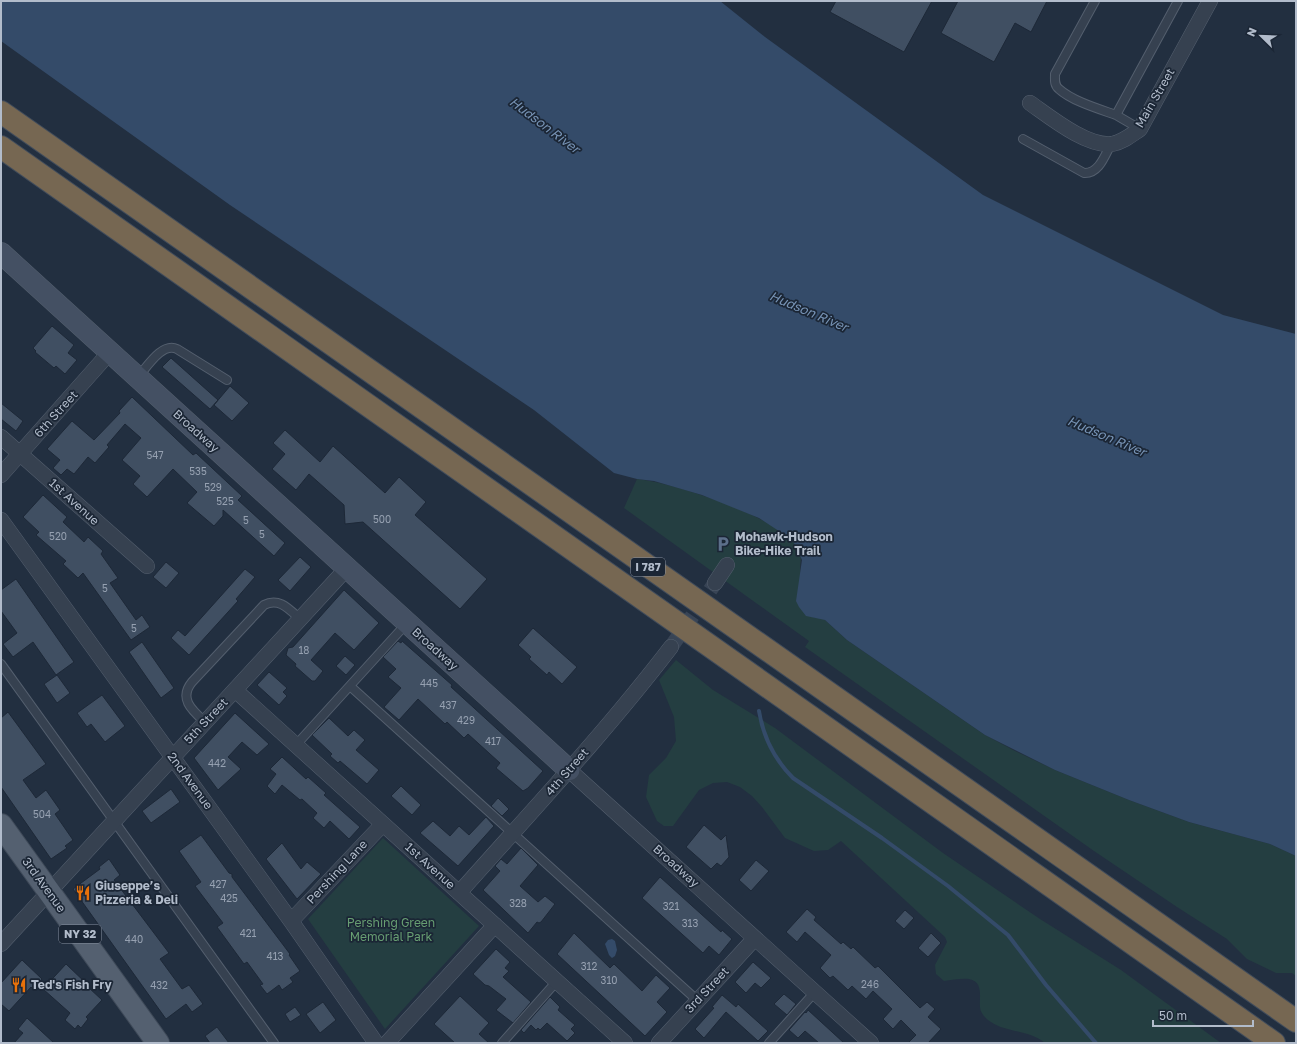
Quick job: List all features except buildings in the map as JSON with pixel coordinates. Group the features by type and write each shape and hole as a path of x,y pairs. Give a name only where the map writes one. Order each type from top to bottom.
{"highway":[{"name":"I 787","path":"1,112 1296,1021"},
{"name":"I 787","path":"1,147 1274,1043"}],"main road":[{"name":"3rd Avenue","path":"1,825 158,1043"}],"street":[{"name":"Main Street","path":"1112,144 1125,140 1140,129 1210,1"},
{"path":"1030,103 1067,130 1092,141 1112,144"},
{"name":"Broadway","path":"1,254 871,1043"},
{"name":"6th Street","path":"1,476 110,352"},
{"name":"1st Avenue","path":"1,437 147,566"},
{"name":"2nd Avenue","path":"1,520 291,921 376,1043"},
{"path":"716,584 727,565"},
{"name":"5th Street","path":"1,944 48,891 347,568"},
{"name":"4th Street","path":"459,893 569,770 644,682 671,647"},
{"name":"1st Avenue","path":"235,690 625,1043"},
{"name":"Pershing Lane","path":"291,921 383,824"},
{"path":"387,1043 495,925"},
{"name":"3rd Street","path":"659,1043 755,938"}],"lane":[{"path":"1095,1 1055,74 1055,82 1058,89 1088,106 1116,115 1140,129"},
{"path":"1116,115 1178,1"},
{"path":"1023,139 1084,173 1090,173 1095,170 1112,144"},
{"path":"138,378 162,351 171,347 177,349 227,380"},
{"path":"205,722 191,709 186,696 190,685 207,665 259,609 266,604 275,602 283,604 300,619"},
{"path":"296,745 407,623"},
{"path":"1,664 274,1043"},
{"path":"350,686 698,1001"},
{"path":"502,1043 557,981"},
{"path":"769,1043 815,992"}],"green space":[{"path":"637,479 698,494 747,513 768,523 785,534 799,550 801,557 800,570 802,580 814,618 819,617 825,620 847,640 985,735 1055,770 1129,800 1189,822 1270,844 1296,856 1296,976 1292,973 1276,973 1247,959 1227,939 1094,851 805,647 809,641 624,508"},
{"path":"676,660 713,690 775,728 943,853 1040,919 1121,970 1221,1043 1045,1043 1025,1033 1003,1028 987,1019 981,1011 980,990 977,983 969,979 944,981 936,974 935,965 947,942 945,937 841,841 828,850 814,851 785,838 752,796 740,787 727,782 713,783 699,790 673,826 664,826 657,821 646,797 649,775 666,758 676,741 674,717 659,680"},
{"name":"Pershing Green Memorial Park","path":"383,838 479,926 385,1029 308,919"}],"water":[{"name":"Hudson River","path":"1,1 720,1 765,37 983,195 1223,315 1296,334 1296,856 1270,844 1189,822 1129,800 1055,770 985,735 847,640 825,620 806,616 796,601 802,560 794,543 785,535 759,518 702,495 654,481 637,479 614,473 534,410 230,205 1,41"},
{"path":"612,939 615,941 617,950 615,956 612,958 609,955 605,944 608,940"}],"waterway":[{"path":"759,711 763,729 775,755 793,778 882,838 948,886 1008,935 1046,985 1096,1043"}],"tunnel":[{"path":"671,647 715,583"}],"place":[{"name":"Mohawk-Hudson Bike-Hike Trail","path":"723,544"},
{"name":"Giuseppe’s Pizzeria & Deli","path":"83,893"},
{"name":"Ted's Fish Fry","path":"19,985"}]}
